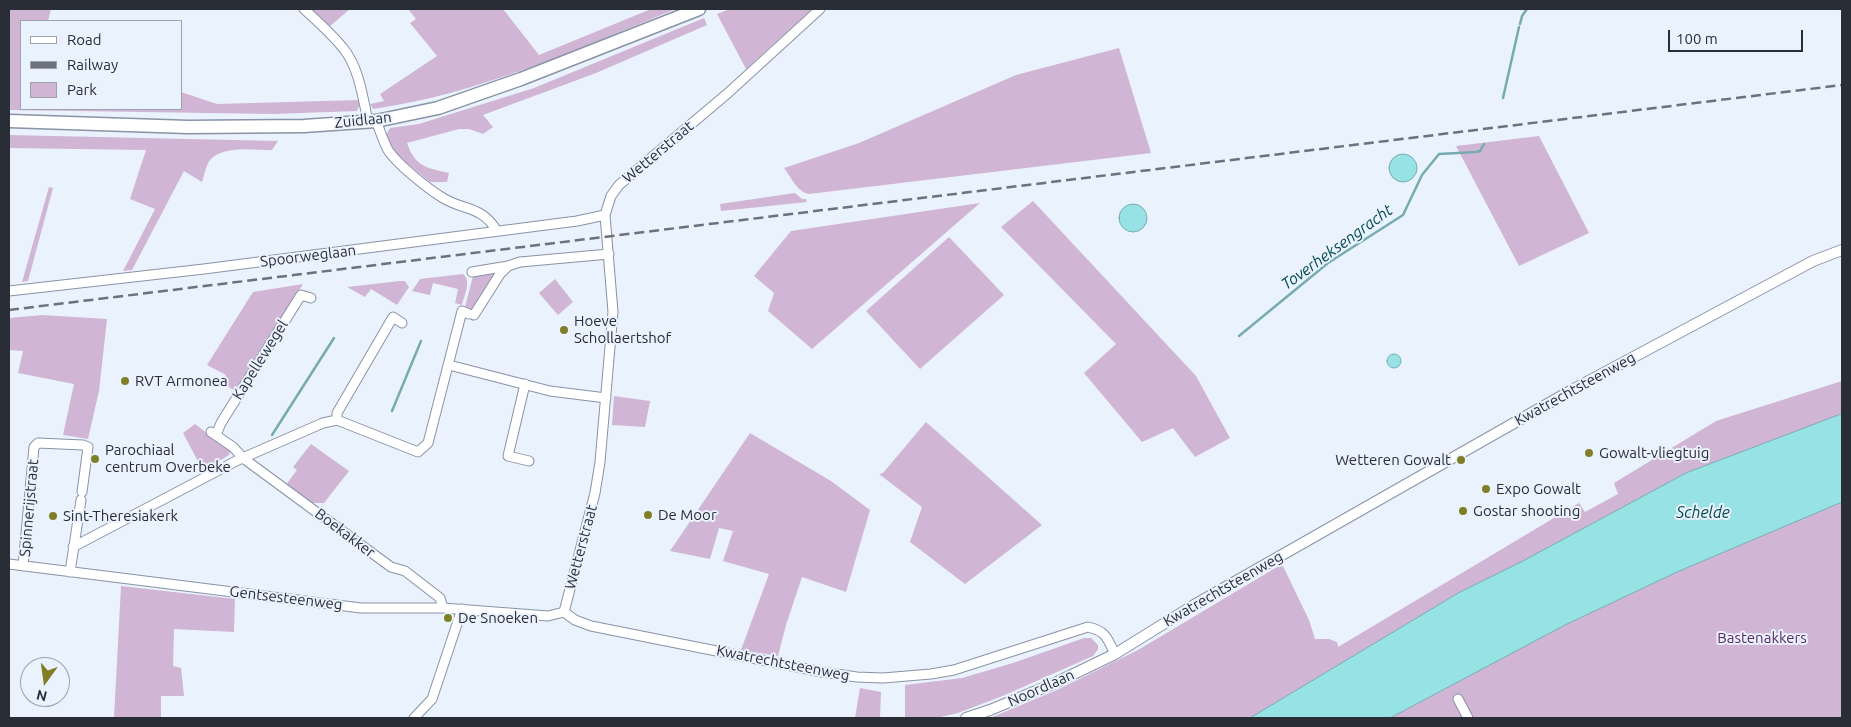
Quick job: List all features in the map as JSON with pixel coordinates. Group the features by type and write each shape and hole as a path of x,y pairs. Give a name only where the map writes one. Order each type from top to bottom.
{"main road":[{"name":"Zuidlaan","path":"9,121 188,127 304,126 372,121 438,108 521,79 698,9"}],"street":[{"path":"304,9 344,49 353,66 372,121 388,150 404,168 442,197 459,206 480,212 492,223 497,231"},
{"name":"Wetterstraat","path":"564,612 595,493 606,398 613,312 606,214 611,196 619,185 728,93 820,9"},
{"name":"Spoorweglaan","path":"9,290 214,268 578,220 606,214"},
{"name":"Kwatrechtsteenweg","path":"564,612 574,620 599,627 822,672 856,677 907,676 954,670 1088,627 1098,629 1104,634 1115,654 1194,605 1572,390 1805,265 1842,250"},
{"path":"472,272 520,262 609,254"},
{"path":"70,572 73,547 243,458 323,423 337,420 418,452 428,443 462,311 471,314 508,266"},
{"name":"Kapellewegel","path":"243,458 233,447 214,433 301,295 311,298"},
{"path":"337,420 336,413 393,318 402,323"},
{"path":"449,365 550,391 606,398"},
{"path":"525,384 508,456 529,461"},
{"name":"Spinnerijstraat","path":"24,566 34,447 38,443 83,444 88,447 73,547"},
{"name":"Boekakker","path":"243,458 391,568 405,571 440,598 443,608"},
{"name":"Gentsesteenweg","path":"9,564 361,608 462,608 548,616 564,612"},
{"path":"414,718 432,700 462,608"},
{"name":"Noordlaan","path":"966,718 1055,683 1115,654"},
{"path":"1458,700 1468,718"}],"green space":[{"path":"9,9 51,9 48,20 20,20 20,110 182,110 182,92 217,104 359,100 357,111 274,114 9,110"},
{"path":"309,9 350,9 329,27"},
{"path":"408,9 503,9 539,55 651,9 676,9 565,54 489,81 451,93 373,109 370,104 384,101 380,94 437,56 410,23 416,19"},
{"path":"730,9 812,9 746,69 717,14"},
{"path":"704,18 707,25 596,73 483,115 493,127 483,134 469,129 459,129 407,143 414,157 422,165 449,173 447,182 430,182 403,160 390,146 386,135 390,128 419,124 534,88"},
{"path":"1119,48 1151,153 809,194 798,187 784,168 859,143 1016,75"},
{"path":"9,135 278,141 272,150 240,149 216,155 210,160 202,182 184,171 132,270 123,271 155,209 130,199 146,150 9,148"},
{"path":"1539,136 1589,233 1519,266 1456,146"},
{"path":"49,187 53,188 28,281 22,282"},
{"path":"795,193 802,199 806,199 807,202 721,211 720,204"},
{"path":"1033,201 1196,376 1230,438 1195,457 1173,428 1142,442 1084,373 1116,344 1001,227"},
{"path":"980,203 812,349 768,311 774,293 754,276 791,231"},
{"path":"949,237 1004,295 920,369 866,311"},
{"path":"501,269 474,311 465,307 473,276"},
{"path":"463,274 466,277 467,284 462,305 455,303 458,289 433,283 430,295 412,291 420,279"},
{"path":"555,279 573,302 558,315 539,293"},
{"path":"405,281 409,287 397,305 371,289 365,297 347,287"},
{"path":"303,284 237,392 222,383 226,375 207,365 253,292"},
{"path":"42,315 107,319 99,391 88,439 63,435 74,384 18,373 23,351 9,350 9,318"},
{"path":"1842,381 1842,414 1686,473 1521,562 1460,592 1250,718 990,718 1057,690 1138,650 1282,564 1309,620 1315,639 1329,639 1337,642 1338,647 1579,503 1585,512 1618,494 1614,483 1716,421"},
{"path":"614,396 650,401 645,427 612,425"},
{"path":"926,422 1042,525 965,584 910,542 922,507 879,474 883,473"},
{"path":"195,424 230,451 229,455 203,471 183,433"},
{"path":"750,433 831,481 870,510 846,592 802,577 778,656 741,650 769,574 723,561 733,531 719,528 710,559 670,551"},
{"path":"311,444 349,471 324,503 309,503 285,486 297,470 293,467"},
{"name":"Bastenakkers","path":"1842,502 1842,718 1390,718 1565,625 1677,572"},
{"path":"121,586 235,599 234,632 174,629 173,666 181,668 184,696 161,696 161,718 114,718"},
{"path":"1084,638 1091,638 1098,645 1098,649 1093,656 1005,695 958,713 936,718 905,718 905,685 962,678 1013,663"},
{"path":"860,688 881,692 880,718 855,718"}],"water":[{"path":"1403,154 1413,158 1417,168 1413,178 1403,182 1393,178 1389,168 1393,158"},
{"path":"1133,204 1143,208 1147,218 1143,228 1133,232 1123,228 1119,218 1123,208"},
{"path":"1391,354 1397,354 1401,361 1397,368 1391,368 1387,364 1387,358"},
{"name":"Schelde","path":"1842,414 1842,502 1677,572 1565,625 1390,718 1250,718 1460,592 1521,562 1686,473"}],"waterway":[{"name":"Toverheksengracht","path":"1520,24 1522,16 1527,9"},
{"name":"Toverheksengracht","path":"1503,98 1519,27"},
{"name":"Toverheksengracht","path":"1239,336 1328,263 1403,215 1422,175 1439,154 1476,152 1480,151 1484,144"},
{"path":"272,435 334,338"},
{"path":"392,411 421,341"}],"railway":[{"path":"9,310 1842,85"}],"place":[{"name":"Hoeve Schollaertshof","path":"564,330"},
{"name":"RVT Armonea","path":"125,381"},
{"name":"Gowalt-vliegtuig","path":"1589,453"},
{"name":"Parochiaal centrum Overbeke","path":"95,459"},
{"name":"Wetteren Gowalt","path":"1461,460"},
{"name":"Expo Gowalt","path":"1486,489"},
{"name":"Gostar shooting","path":"1463,511"},
{"name":"De Moor","path":"648,515"},
{"name":"Sint-Theresiakerk","path":"53,516"},
{"name":"De Snoeken","path":"448,618"}]}
